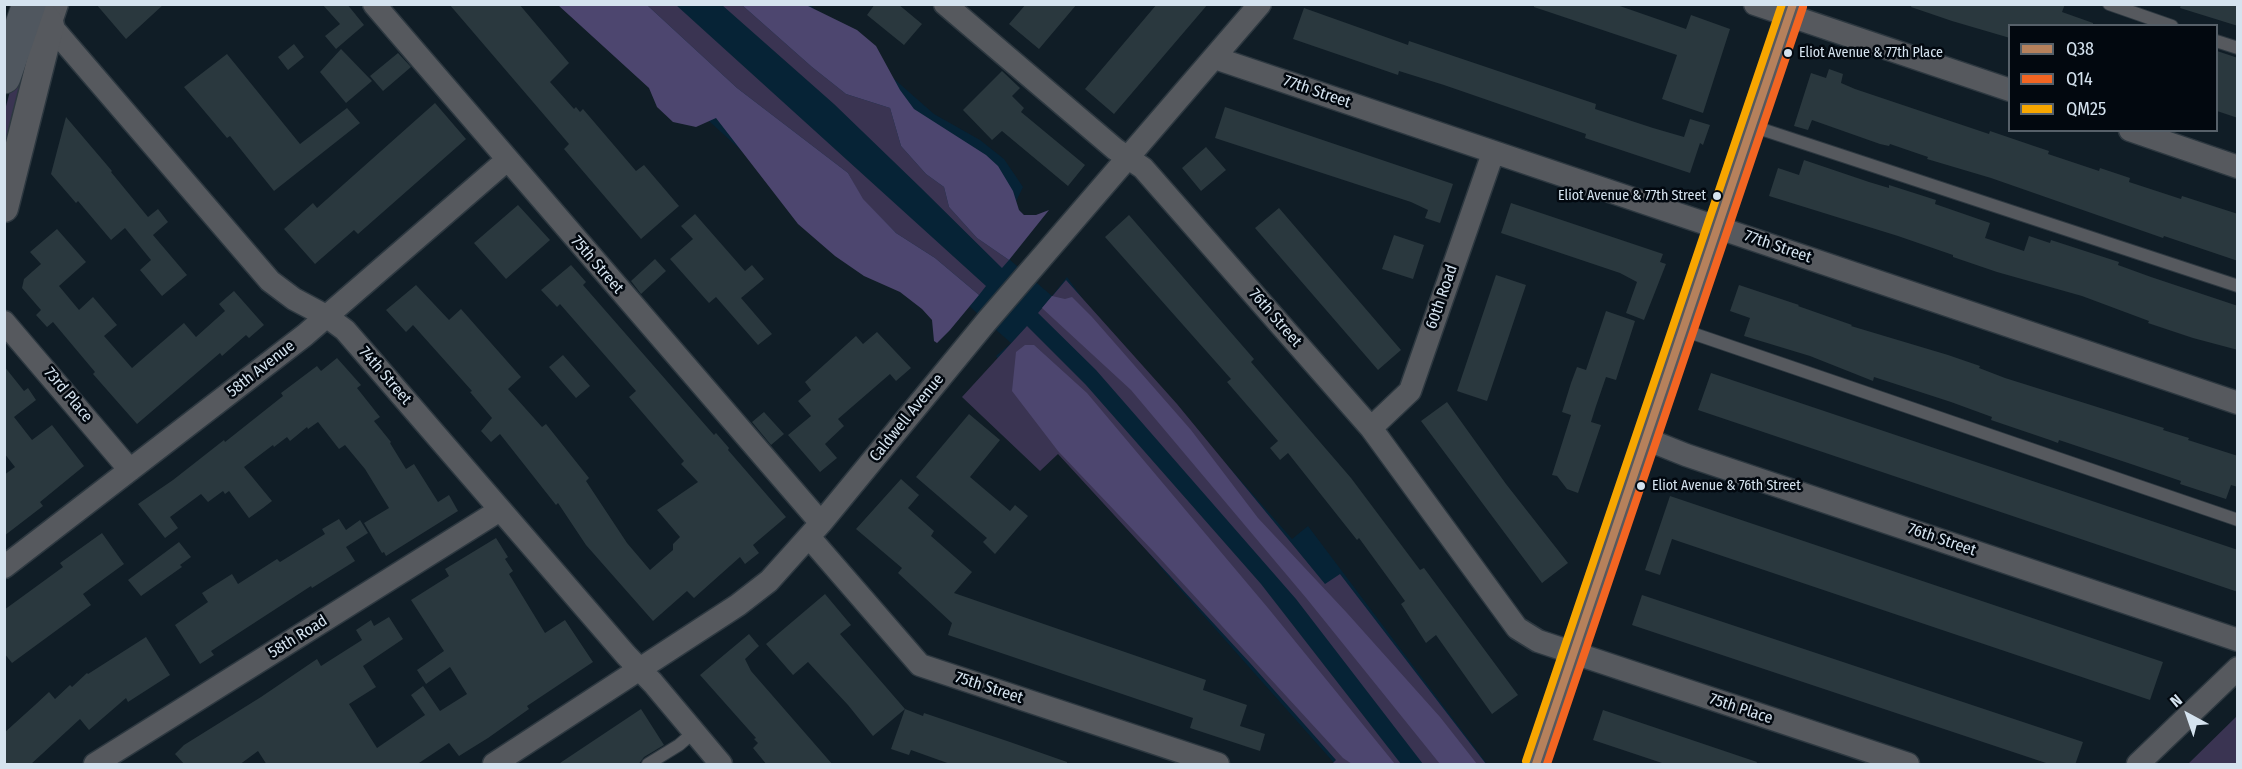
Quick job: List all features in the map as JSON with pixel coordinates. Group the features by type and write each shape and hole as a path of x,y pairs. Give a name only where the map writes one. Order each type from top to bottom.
{"highway":[{"path":"10,62 43,10"}],"street":[{"name":"75th Street","path":"374,4 815,530 920,665 1218,765"},
{"name":"Caldwell Avenue","path":"494,765 738,605 769,580 815,530 987,321 1260,4"},
{"path":"1755,4 1791,10 2008,89"},
{"name":"76th Street","path":"960,9 1109,144 1143,168 1371,428 1517,628 1538,641 1574,653"},
{"path":"4,208 43,10"},
{"name":"74th Street","path":"43,10 270,281 294,299 326,316 345,330 722,765"},
{"path":"1536,765 1791,10"},
{"name":"77th Street","path":"1215,58 2238,403"},
{"path":"2136,132 2238,167"},
{"name":"60th Road","path":"1371,428 1410,391 1493,153"},
{"name":"58th Avenue","path":"4,567 298,340 507,160"},
{"name":"73rd Place","path":"4,322 130,470"},
{"name":"76th Street","path":"1646,439 2238,640"},
{"name":"58th Road","path":"95,765 500,510"},
{"name":"75th Place","path":"1574,653 1908,765"},
{"path":"2138,765 2238,668"}],"lane":[{"path":"2109,4 2166,24"},
{"path":"2218,41 2238,48"},
{"path":"1752,126 2238,286"},
{"path":"1683,330 2238,520"},
{"path":"648,765 679,745 694,732"}],"shaded area":[{"path":"558,5 647,5 737,88 848,173 863,199 896,233 935,258 979,295 950,330 937,343 934,341 932,320 922,309 900,292 864,276 835,256 798,224 716,118 696,127 673,122 657,107 649,88"},
{"path":"566,5 810,5 934,114 980,140 1004,159 1023,187 1012,210 1010,260 1052,296 1067,277 1116,345 1205,440 1292,539 1308,526 1487,764 1335,764 1163,570 1036,416 996,356 1011,343 969,306 788,193 654,71"},
{"path":"647,5 676,5 986,286 979,295 935,258 896,233 862,199 848,173 737,88"},
{"path":"722,5 742,5 846,94 890,108 901,146 926,174 944,187 949,207 977,238 1009,260 1002,268 834,104"},
{"path":"742,5 806,5 857,30 876,46 900,90 914,109 986,155 998,166 1013,191 1019,210 1024,215 1036,215 1049,210 1009,260 977,238 949,207 944,187 926,174 901,146 890,108 846,94"},
{"path":"28,62 5,155 5,110 17,65"},
{"path":"1066,280 1177,404 1325,584 1340,574 1486,764 1423,764 1296,599 1096,370 1038,313"},
{"path":"1052,296 1065,299 1072,297 1092,317 1191,430 1258,518 1440,717 1477,764 1440,764 1307,599 1131,390 1042,308"},
{"path":"1027,326 1086,385 1261,584 1401,764 1332,764 1336,760 1058,454 1040,471 962,397"},
{"path":"1025,345 1034,345 1087,393 1268,608 1395,764 1352,764 1343,758 1058,451 1012,391 1016,352"},
{"path":"2237,716 2237,764 2188,764"}],"building":[{"path":"96,4 164,4 126,39"},
{"path":"322,4 347,4 364,25 336,49 325,36 340,24"},
{"path":"449,4 519,4 569,63 550,82 574,109 576,107 580,112 583,109 636,171 644,165 679,206 641,239 564,149 569,144"},
{"path":"875,4 898,4 922,24 904,45 867,15"},
{"path":"1026,4 1077,4 1039,49 1009,24"},
{"path":"1157,4 1208,4 1114,114 1085,89"},
{"path":"1534,4 1614,4 1686,29 1691,15 1730,29 1703,113 1662,99 1677,55 1534,7"},
{"path":"1912,4 2065,4 2062,12 2093,24 2008,24 2008,37 1911,7"},
{"path":"2181,4 2238,4 2238,26 2180,8"},
{"path":"1304,8 1408,45 1409,41 1596,104 1595,109 1684,137 1690,119 1710,125 1703,145 1700,143 1690,173 1585,138 1586,134 1444,85 1399,71 1398,75 1293,39"},
{"path":"294,44 304,57 288,70 278,57"},
{"path":"341,49 372,81 346,103 320,72"},
{"path":"2218,51 2238,58 2238,118 2218,111"},
{"path":"398,53 411,67 383,91 370,76"},
{"path":"227,54 300,144 347,108 360,123 274,191 230,136 227,138 184,87"},
{"path":"1829,69 1843,74 1841,83 1855,89 1989,134 1990,131 2099,171 2100,168 2130,178 2129,182 2181,199 2182,196 2238,214 2238,261 1812,120 1808,130 1794,126 1811,73 1826,78"},
{"path":"1002,71 1020,88 1012,96 1024,108 1021,112 1085,165 1068,186 1002,131 992,140 963,110"},
{"path":"435,103 466,139 358,234 354,230 315,264 284,229 313,203 317,208"},
{"path":"1225,107 1453,184 1440,223 1425,218 1428,210 1411,202 1215,138"},
{"path":"66,117 148,217 158,209 168,222 153,235 187,275 162,296 140,270 151,260 125,228 111,240 78,201 76,203 51,174"},
{"path":"1206,147 1226,170 1201,191 1182,168"},
{"path":"1804,160 1869,182 1889,188 1889,185 1936,200 1935,204 1990,223 1985,238 2024,251 2029,236 2050,243 2051,240 2119,262 2118,265 2238,306 2238,350 2148,323 2149,321 2082,296 1997,272 1898,236 1769,196 1778,168 1799,175"},
{"path":"1511,203 1663,254 1660,262 1666,264 1644,320 1626,313 1637,282 1620,273 1501,233"},
{"path":"518,205 550,240 506,279 474,243"},
{"path":"1279,208 1401,350 1378,370 1255,228"},
{"path":"695,214 745,271 752,265 764,279 741,298 772,334 758,345 716,297 709,303 670,259 693,239 681,226"},
{"path":"1129,215 1254,359 1251,362 1351,478 1420,570 1424,568 1518,695 1492,714 1436,635 1426,643 1401,604 1405,601 1359,538 1357,540 1288,453 1280,460 1270,448 1278,441 1227,382 1231,379 1105,237"},
{"path":"57,229 86,262 59,286 79,310 93,297 117,325 104,336 132,368 184,323 196,337 225,311 219,304 234,291 264,325 249,338 246,335 222,356 220,353 137,424 93,374 95,372 53,322 47,327 36,315 41,310 22,288 24,279 41,264 30,252"},
{"path":"1394,235 1424,245 1413,279 1382,269"},
{"path":"655,259 666,271 641,294 631,281"},
{"path":"571,265 586,282 583,285 714,435 716,433 786,517 753,545 759,553 745,564 740,557 694,598 687,591 653,621 586,545 558,503 556,505 500,434 491,442 481,431 492,418 470,392 472,391 413,325 406,332 386,310 416,285 449,320 461,309 521,377 508,389 542,427 546,424 589,478 586,481 627,543 650,570 673,550 673,544 680,537 657,510 698,482 681,464 684,461 629,397 636,391 560,304 557,307 541,290"},
{"path":"1496,275 1526,285 1487,401 1457,391"},
{"path":"1739,285 1799,305 1851,326 1980,366 1979,368 2005,378 2164,428 2163,430 2189,438 2188,440 2238,456 2238,487 2231,485 2226,499 2180,484 2181,481 2134,465 2059,440 2058,443 1991,420 1992,417 1951,402 1874,377 1873,381 1810,356 1744,336 1750,318 1730,311"},
{"path":"1606,311 1635,321 1616,380 1606,377 1596,406 1591,422 1601,425 1578,493 1567,489 1557,476 1552,475 1571,415 1562,412 1571,383 1577,367 1586,370"},
{"path":"877,332 911,368 896,381 890,374 838,419 844,426 825,444 837,458 820,472 788,435 811,416 798,401 811,390 805,382 856,336 863,344"},
{"path":"563,355 590,386 576,398 549,367"},
{"path":"337,358 361,385 357,388 380,417 374,421 391,442 406,469 414,464 438,502 449,495 458,511 386,556 364,523 389,508 365,469 345,445 339,449 318,422 308,429 307,427 290,441 287,437 274,447 273,445 244,467 272,501 263,508 249,518 229,491 225,494 223,491 208,502 201,494 170,517 178,528 165,538 138,504 224,440 225,442 283,396 281,393 317,366 321,371"},
{"path":"4,366 24,391 28,388 36,400 14,417 32,440 52,425 84,466 40,502 43,506 4,536 4,475 15,467 4,453"},
{"path":"1711,373 2238,550 2238,592 1698,410"},
{"path":"1447,402 1506,484 1568,563 1542,583 1421,421"},
{"path":"764,412 784,434 771,445 752,422"},
{"path":"969,414 1000,440 970,477 1010,511 1015,505 1028,516 995,554 983,542 987,538 916,477"},
{"path":"901,479 919,495 908,508 934,531 931,536 972,572 954,593 1206,680 1203,690 1247,705 1240,726 1265,734 1260,751 1190,728 1193,718 948,635 952,623 898,573 902,568 856,529"},
{"path":"1670,496 2163,662 2150,700 1672,539 1660,575 1645,570"},
{"path":"339,519 346,530 360,520 368,533 346,547 355,561 312,588 311,586 211,651 214,655 200,664 175,625 208,602 202,593 232,574 238,584 277,559 280,562 325,534 322,529"},
{"path":"102,533 124,564 83,594 91,605 12,663 4,653 4,610 63,567 60,563"},
{"path":"496,538 508,557 505,559 513,571 509,574 545,633 565,620 593,662 527,706 529,709 488,738 459,756 449,743 416,765 267,765 258,751 239,765 185,765 175,754 184,745 317,659 321,666 362,640 356,630 371,620 374,626 389,617 403,639 363,666 376,687 349,704 377,748 425,715 411,695 423,686 440,711 467,694 450,667 426,684 417,670 444,651 411,600 449,576 445,569"},
{"path":"179,542 191,557 180,565 182,567 141,596 128,580"},
{"path":"825,594 851,625 840,634 905,709 873,736 808,662 793,675 766,644"},
{"path":"1642,595 2083,742 2075,765 2052,765 1632,625"},
{"path":"749,634 759,646 745,659 751,671 833,765 767,765 753,748 758,743 754,739 756,738 700,675"},
{"path":"146,637 170,675 128,702 126,698 89,730 80,719 30,765 4,765 4,733 49,692 55,699 87,673"},
{"path":"641,709 664,745 644,757 638,765 557,765"},
{"path":"905,709 923,716 924,713 1010,742 1067,762 1067,765 953,765 911,750 909,755 891,749"},
{"path":"1603,710 1757,762 1756,765 1668,765 1593,740"}],"transit line":[{"name":"QM25","path":"1526,761 1782,4"},
{"name":"Q38","path":"1536,764 1793,4"},
{"name":"Q14","path":"1547,764 1803,7"}],"place":[{"name":"Eliot Avenue & 77th Place","path":"1788,53"},
{"name":"Eliot Avenue & 77th Street","path":"1717,196"},
{"name":"Eliot Avenue & 76th Street","path":"1641,486"}]}
